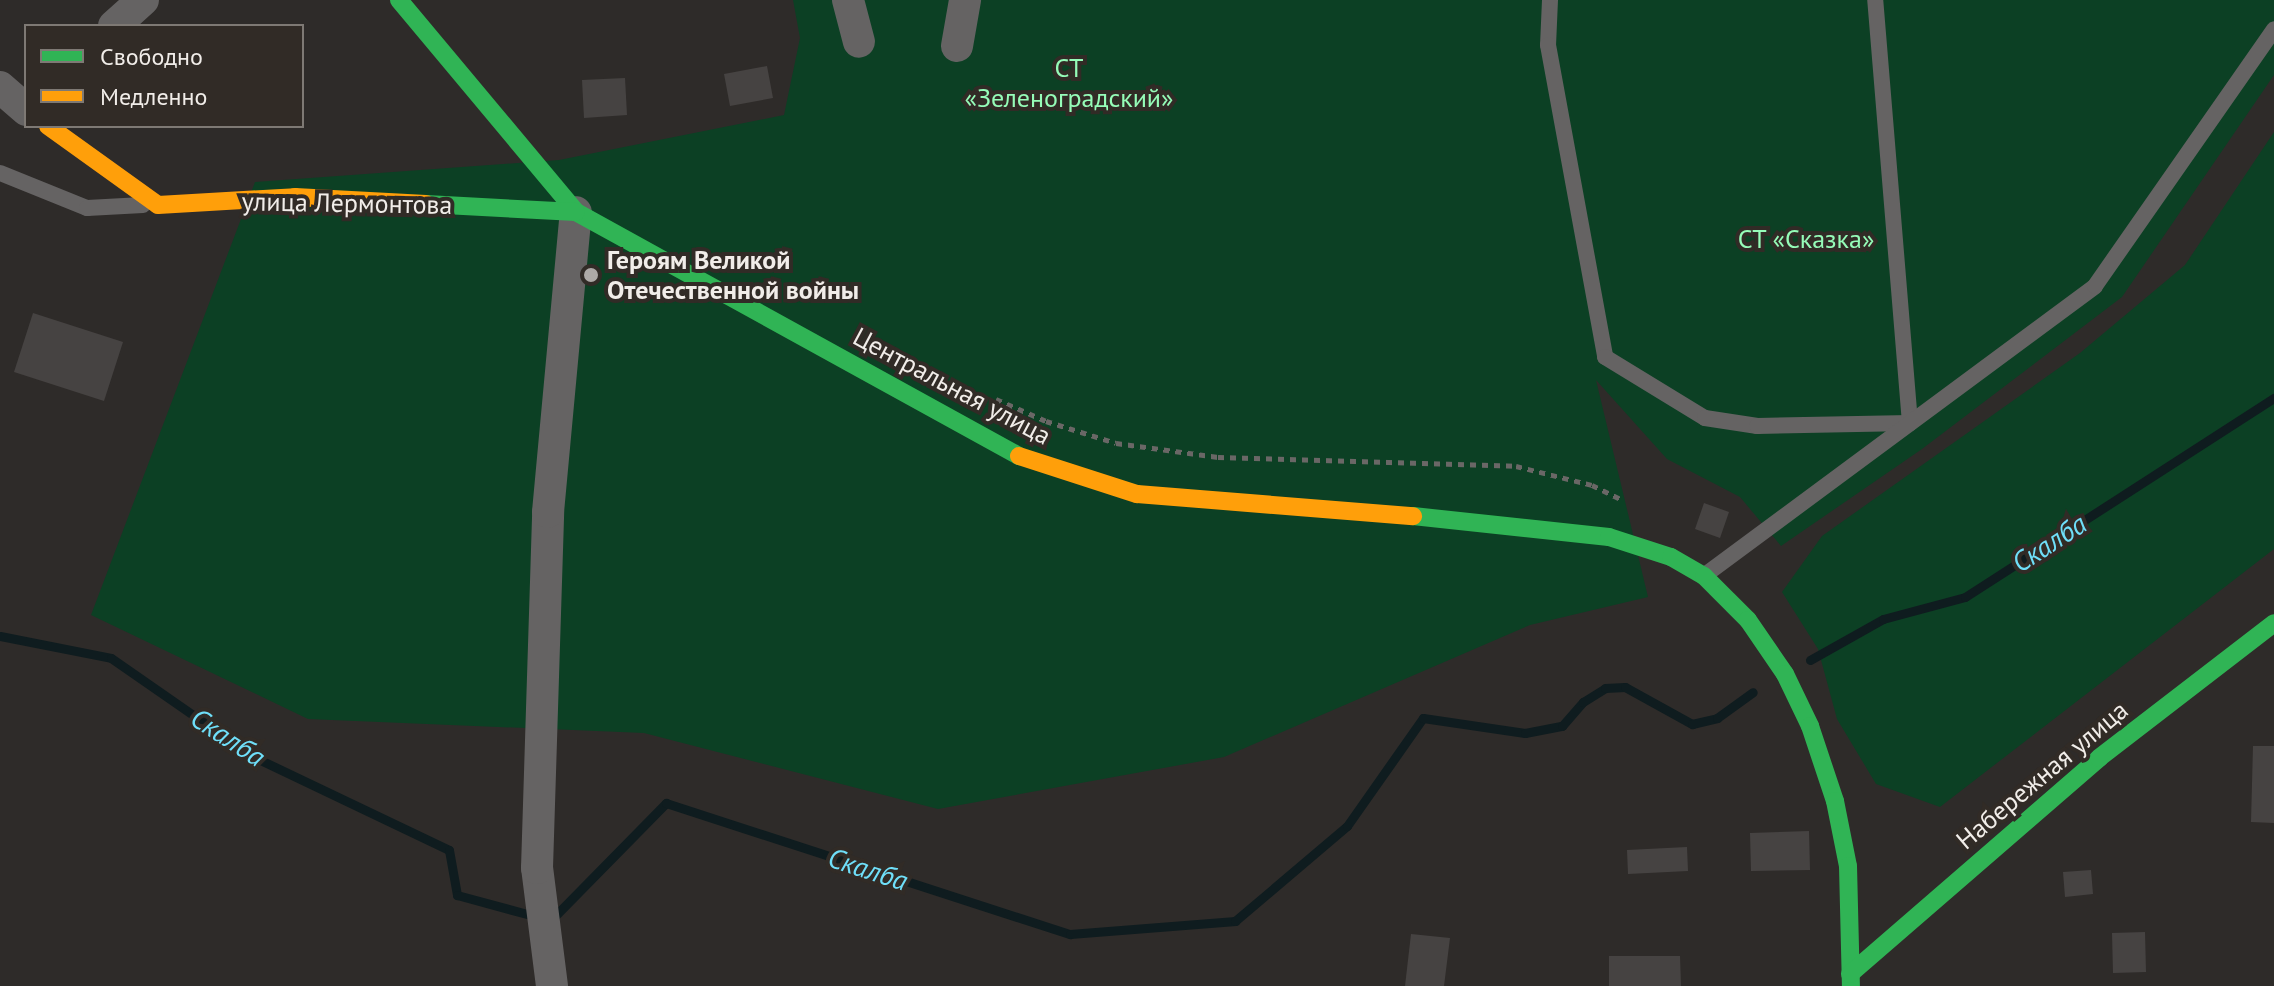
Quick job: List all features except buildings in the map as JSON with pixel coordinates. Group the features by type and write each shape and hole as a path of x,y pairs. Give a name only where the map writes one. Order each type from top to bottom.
{"street":[{"path":"116,24 143,0"},
{"name":"Центральная улица","path":"399,0 576,212 1018,456 1137,494 1490,522 1609,537 1671,557 1704,576 1748,620 1785,674 1810,726 1835,801 1848,866 1850,980"},
{"path":"848,0 859,42"},
{"path":"957,46 965,0"},
{"path":"0,87 24,107"},
{"path":"52,128 158,205"},
{"name":"улица Лермонтова","path":"158,205 295,197 576,212"},
{"path":"552,986 537,868 548,512 576,212"},
{"name":"Набережная улица","path":"1850,980 2099,758 2270,631"}],"lane":[{"path":"1550,0 1548,45 1605,357 1705,418 1757,426 1910,423"},
{"path":"1875,0 1910,423"},
{"path":"1704,576 2095,286 2274,29"},
{"path":"0,173 87,208 158,205"}],"path":[{"path":"993,398 1046,421 1116,443 1218,457 1516,466 1592,485 1630,504"}],"green space":[{"path":"793,0 2274,0 2274,75 2122,297 1922,449 1781,546 1740,497 1667,459 1596,380 1648,597 1530,625 1224,757 938,809 644,733 308,719 91,615 255,182 559,160 784,115 800,38"},
{"path":"2274,132 2274,549 1940,807 1876,784 1837,719 1818,649 1782,592 1822,536 2080,353 2185,265"}],"waterway":[{"name":"Скалба","path":"1810,660 1883,619 1965,597 2274,398"},
{"name":"Скалба","path":"0,636 111,658 252,756 449,850 457,895 538,917"},
{"name":"Скалба","path":"552,919 666,803 1070,934 1235,921 1347,826 1423,718 1525,733 1562,726 1583,702 1605,688 1625,687 1692,724 1717,718 1753,692"}],"traffic: fast":[{"path":"399,0 576,212 1019,456"},
{"path":"426,204 576,212"},
{"path":"1413,516 1609,537 1671,557 1704,576 1748,620 1785,674 1810,726 1835,801 1848,866 1851,986"},
{"path":"1850,974 2099,758 2274,623"}],"traffic: slow":[{"path":"51,128 158,205 295,197 426,204"},
{"path":"1019,456 1137,494 1413,516"}],"place":[{"name":"Героям Великой Отечественной войны","path":"591,275"}],"park label":[{"name":"СТ «Зеленоградский»","path":"1069,83"},
{"name":"СТ «Сказка»","path":"1806,239"}]}
